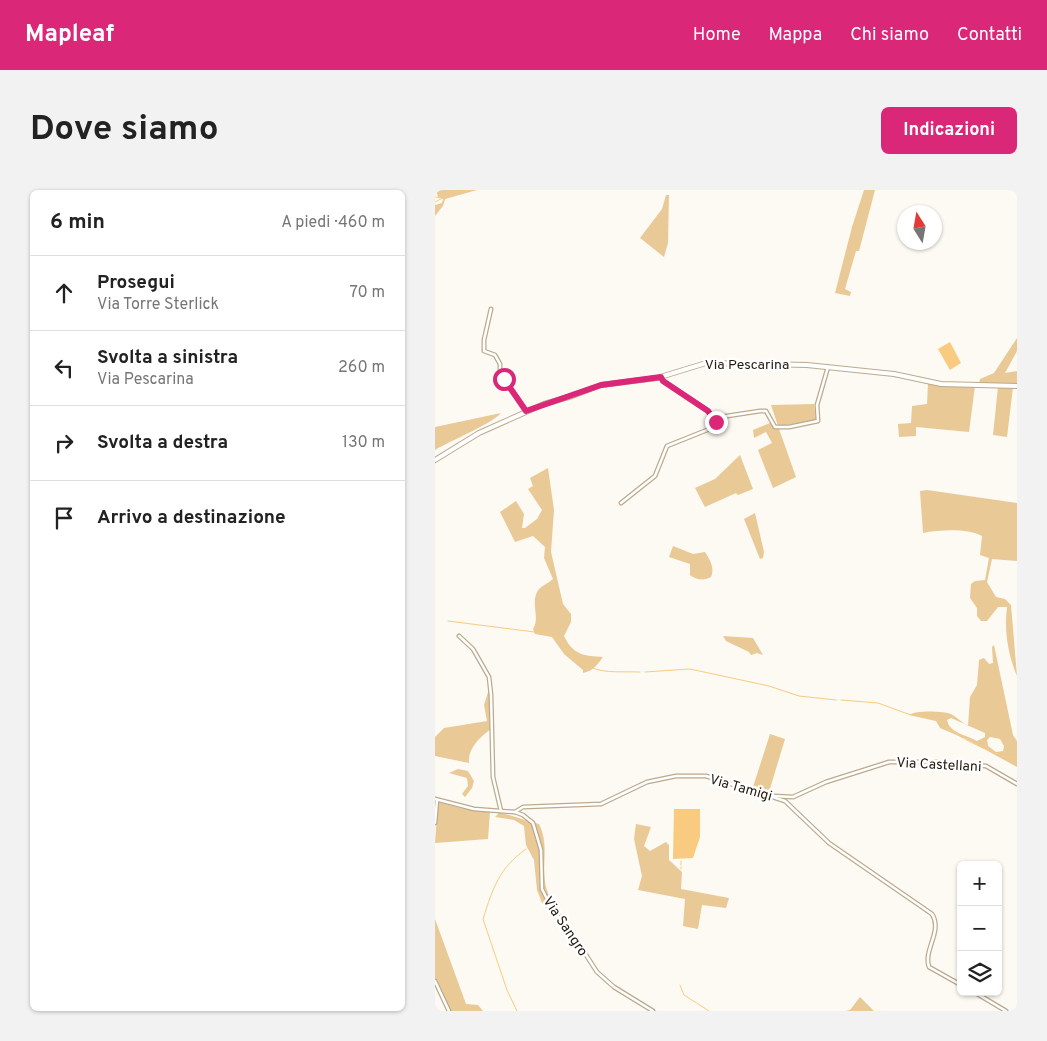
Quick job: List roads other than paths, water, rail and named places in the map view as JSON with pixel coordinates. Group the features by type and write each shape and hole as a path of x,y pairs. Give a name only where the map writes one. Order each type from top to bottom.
{"street":[{"path":"491,309 483,340 484,350 495,355 500,364 500,375 526,411"},
{"name":"Via Pescarina","path":"435,460 479,433 526,411 601,385 661,377 692,366 712,363 828,366 894,374 941,384 1017,386"},
{"path":"714,418 766,411 775,427 789,427 818,421 817,405 828,366"},
{"path":"621,503 655,476 667,446 715,427 716,424 708,411 663,381 661,377"},
{"path":"459,636 473,649 489,678 493,777 501,811"},
{"name":"Via Castellani","path":"773,796 793,797 826,782 889,762 937,762 986,766 1017,784"},
{"name":"Via Tamigi","path":"515,812 523,807 601,804 647,782 676,776 706,776 773,796 785,801 835,847 932,914 936,924 927,957 929,967 957,983"},
{"path":"435,823 436,799 474,809 515,812"},
{"name":"Via Sangro","path":"515,812 528,818 537,832 541,850 542,889 552,909 572,933 597,972 614,987 653,1011"},
{"path":"435,981 449,1011"},
{"path":"981,996 1006,1011"}],"waterway":[{"path":"435,202 454,192 472,190"},
{"path":"435,197 442,198"},
{"path":"448,621 550,634 558,639 576,658 593,668 609,671 640,672"},
{"path":"645,672 690,669 769,686 799,696 836,700"},
{"path":"841,700 878,703 908,714 939,720 953,732 987,750 1017,758"},
{"path":"517,1011 507,990 483,919 498,879 509,864 526,849"},
{"path":"680,985 684,995 709,1011"}]}
